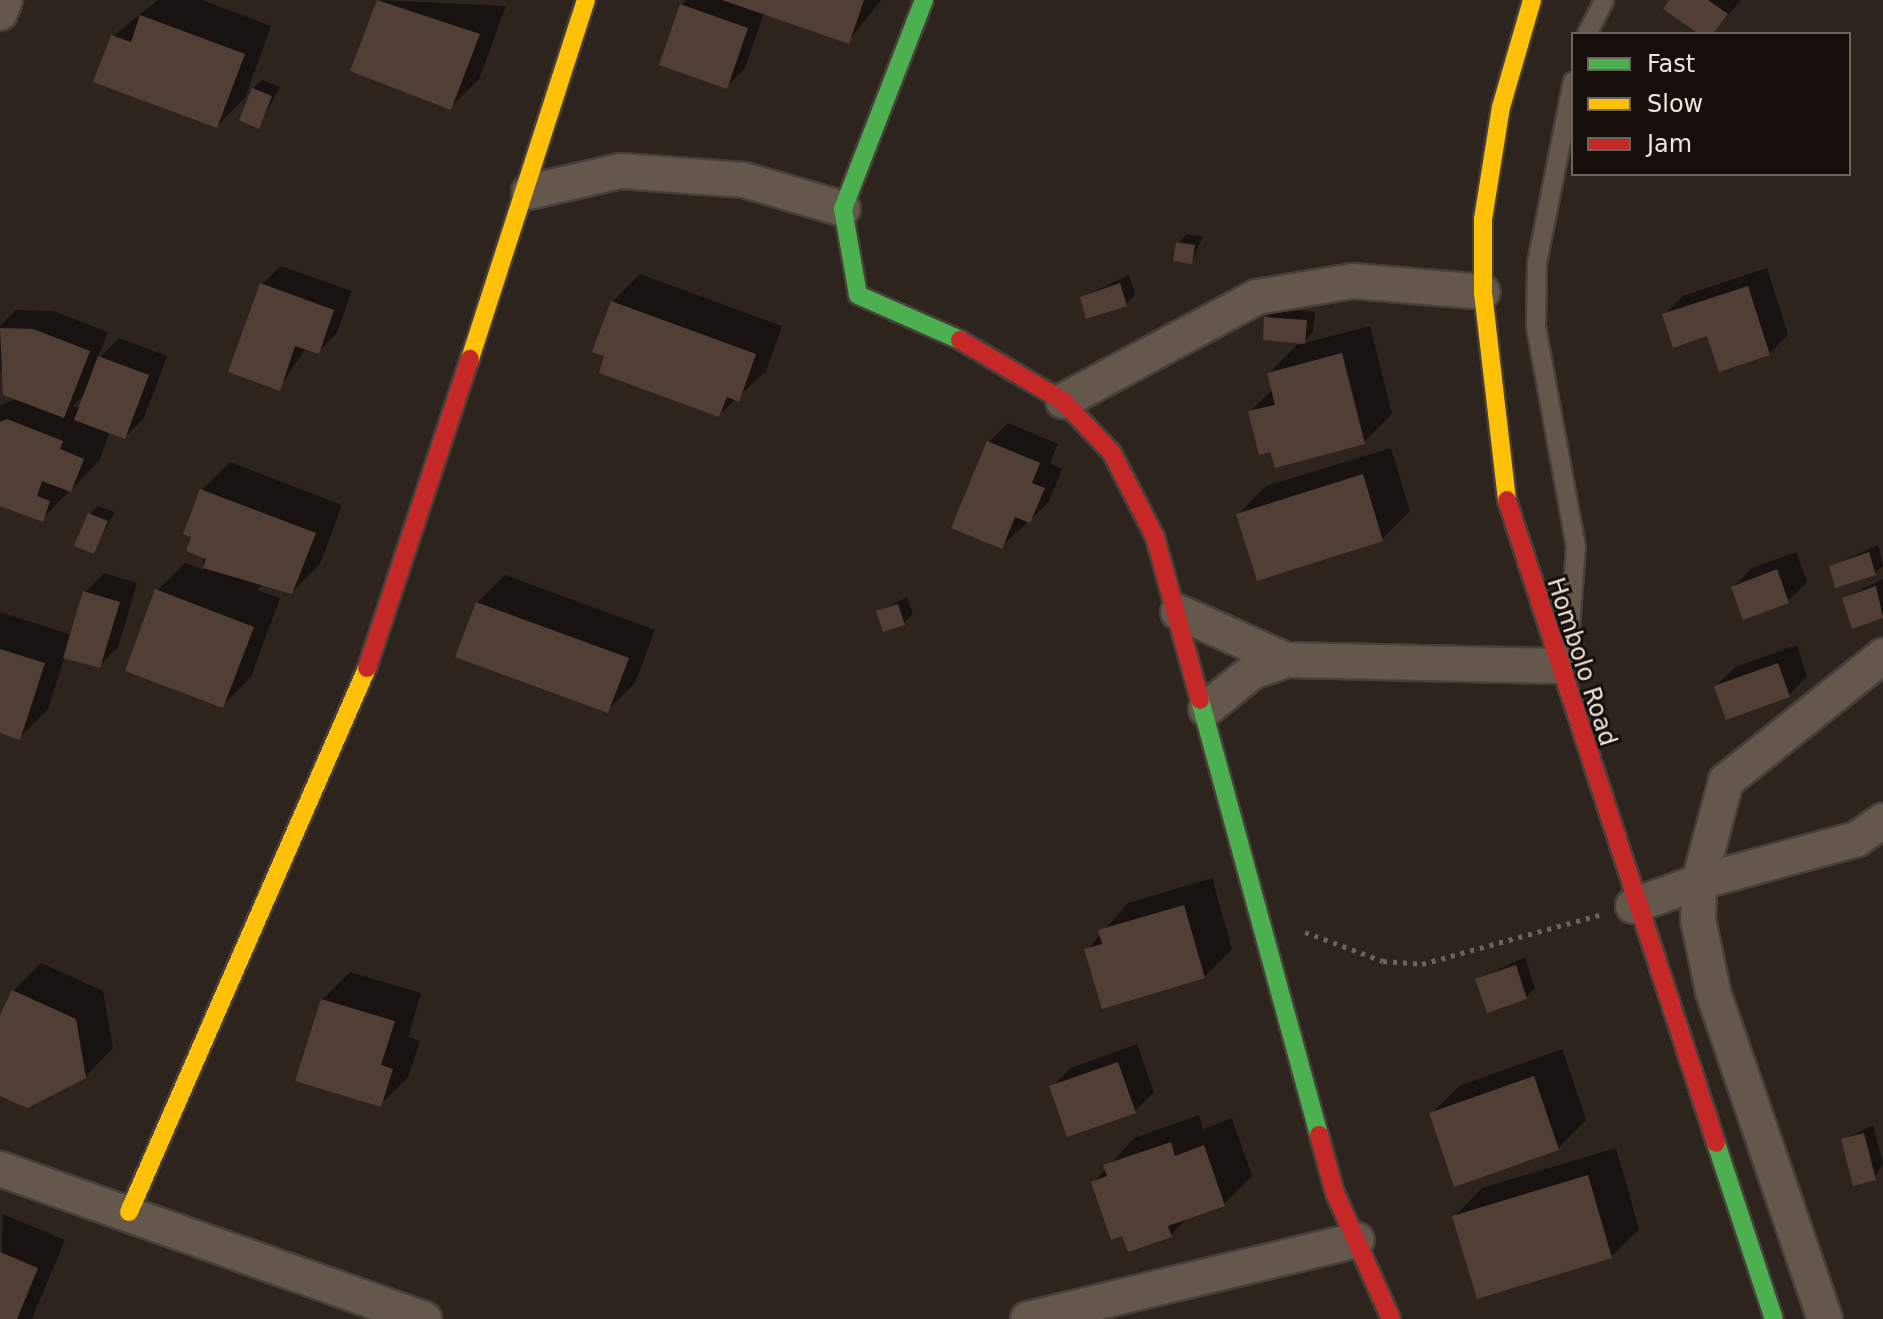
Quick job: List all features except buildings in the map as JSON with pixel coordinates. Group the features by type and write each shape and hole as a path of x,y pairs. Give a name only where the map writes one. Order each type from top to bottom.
{"street":[{"path":"0,13 5,0"},
{"path":"129,1212 381,635 529,192 586,0"},
{"path":"924,0 843,209 858,295 998,357 1063,401 1112,453 1155,537 1206,709 1326,1163 1391,1319"},
{"name":"Hombolo Road","path":"1532,0 1501,107 1483,219 1483,292 1509,517 1633,906 1774,1319"},
{"path":"529,192 621,171 744,180 843,209"},
{"path":"1063,401 1257,297 1353,281 1483,292"},
{"path":"1178,612 1286,660 1561,680"},
{"path":"1825,1319 1713,991 1698,920 1699,882 1726,781 1883,656"},
{"path":"1206,709 1252,672 1286,660"},
{"path":"1633,906 1699,882 1857,839 1883,821"},
{"path":"0,1169 129,1212 424,1319"},
{"path":"1028,1319 1357,1240"}],"lane":[{"path":"1588,32 1604,0"},
{"path":"1561,680 1576,547 1536,326 1537,263 1571,92"}],"path":[{"path":"1261,925 1383,961 1422,964 1633,906"}],"traffic: fast":[{"path":"924,0 843,209 858,295 960,340"},
{"path":"1200,700 1319,1135"},
{"path":"1716,1143 1774,1319"}],"traffic: slow":[{"path":"470,359 586,0"},
{"path":"1507,500 1483,292 1483,219 1501,107 1532,0"},
{"path":"129,1212 367,668"}],"traffic: jam":[{"path":"960,340 1063,401 1112,453 1155,537 1200,700"},
{"path":"367,668 470,359"},
{"path":"1507,500 1716,1143"},
{"path":"1319,1135 1335,1193 1391,1319"}]}
